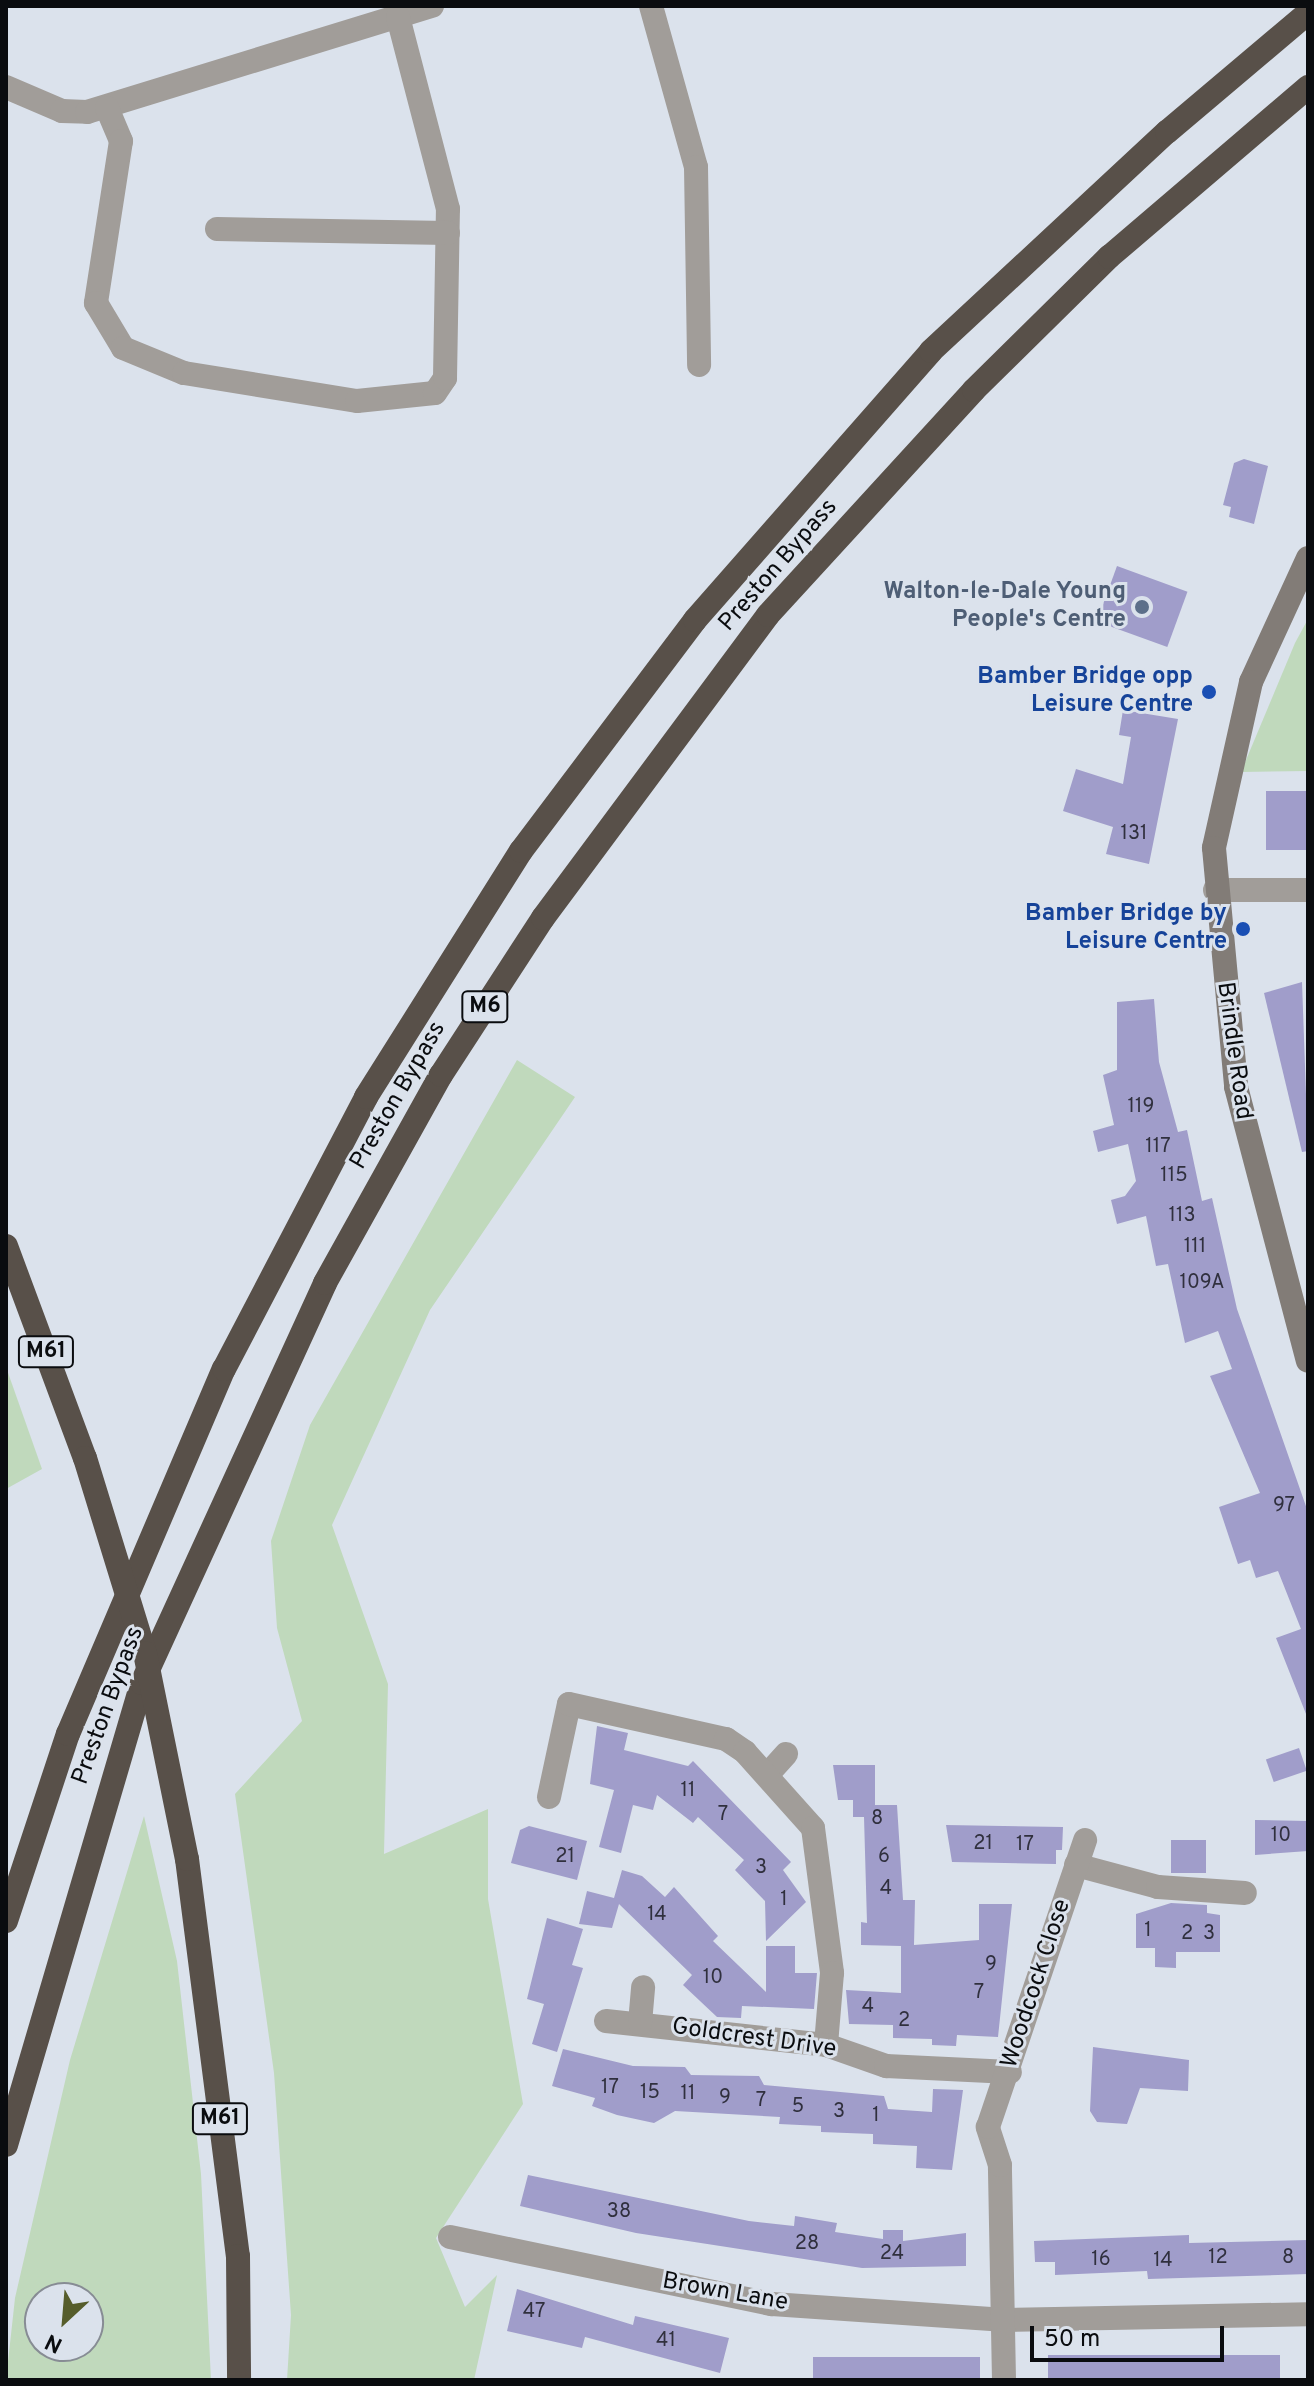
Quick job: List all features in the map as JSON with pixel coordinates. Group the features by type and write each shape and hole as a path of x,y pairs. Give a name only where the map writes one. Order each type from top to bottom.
{"highway":[{"name":"Preston Bypass","path":"6,1921 68,1734 224,1369 366,1097 521,851 695,620 931,351 1167,132 1308,13"},
{"name":"Preston Bypass","path":"6,2145 142,1683 325,1283 441,1075 543,918 768,615 974,390 1109,257 1308,87"},
{"name":"M61","path":"6,1246 85,1458 145,1653 187,1859 238,2256 239,2380"}],"street":[{"path":"6,87 62,111 107,108 432,6"},
{"path":"651,6 696,167 699,365"},
{"path":"107,108 121,141 96,303 123,348 149,362 357,401 435,393 445,378 448,209 398,17"},
{"path":"217,229 448,233"},
{"name":"Brindle Road","path":"1308,558 1251,682 1217,810 1215,890 1238,1101 1308,1361"},
{"path":"1215,890 1308,890"},
{"path":"549,1797 569,1704 726,1739 768,1774 813,1828 832,1973 826,2045"},
{"path":"768,1774 786,1754"},
{"name":"Woodcock Close","path":"1005,2320 1000,2165 988,2127 1010,2072 1085,1840"},
{"path":"1076,1865 1158,1887 1245,1893"},
{"name":"Goldcrest Drive","path":"640,2023 643,1987"},
{"name":"Goldcrest Drive","path":"606,2021 826,2045 886,2066 1010,2072"},
{"name":"Brown Lane","path":"450,2237 772,2304 1005,2320 1308,2314"},
{"path":"1004,2380 1005,2320"}],"green space":[{"path":"1308,619 1308,771 1241,772 1295,643"},
{"path":"517,1060 575,1097 430,1310 332,1525 388,1684 384,1854 488,1809 488,1899 523,2104 436,2238 465,2307 497,2275 474,2380 287,2380 291,2315 274,2073 235,1794 302,1721 277,1628 271,1541 310,1425"},
{"path":"6,1367 42,1469 6,1489"},
{"path":"144,1816 177,1961 201,2174 211,2380 6,2380 15,2298 70,2060"}],"building":[{"path":"1244,459 1268,466 1254,524 1229,517 1231,507 1223,505 1234,463"},
{"name":"Walton-le-Dale Young People's Centre","path":"1117,566 1187,592 1167,647 1097,621"},
{"path":"1123,710 1178,719 1149,864 1106,854 1113,827 1063,811 1076,769 1123,784 1131,737 1119,735"},
{"path":"1266,791 1308,791 1308,850 1266,850"},
{"path":"1302,982 1308,1151 1302,1152 1264,993"},
{"path":"1154,999 1159,1062 1178,1132 1187,1130 1202,1201 1212,1198 1237,1309 1308,1512 1308,1719 1276,1638 1301,1629 1278,1571 1256,1578 1250,1560 1238,1564 1219,1507 1260,1493 1210,1376 1232,1369 1218,1331 1185,1343 1168,1264 1156,1266 1146,1216 1117,1224 1111,1200 1125,1196 1136,1181 1128,1144 1098,1152 1093,1131 1114,1125 1103,1075 1117,1070 1117,1002"},
{"path":"597,1726 628,1733 624,1750 688,1766 693,1761 791,1862 783,1870 806,1902 766,1941 765,1901 735,1870 744,1860 698,1817 693,1823 657,1795 653,1810 633,1805 621,1853 599,1847 614,1790 590,1784"},
{"path":"1299,1748 1307,1771 1274,1782 1266,1759"},
{"path":"833,1765 875,1765 875,1805 897,1805 903,1900 915,1900 914,1945 979,1940 979,1904 1012,1904 998,2037 957,2035 956,2046 932,2045 932,2039 893,2038 893,2025 849,2024 846,1990 901,1993 901,1946 861,1945 861,1922 867,1923 864,1817 853,1817 853,1800 838,1800"},
{"path":"1255,1820 1308,1821 1308,1851 1255,1855"},
{"path":"946,1825 1063,1827 1062,1850 1056,1850 1056,1864 952,1862"},
{"path":"529,1826 587,1841 577,1880 511,1863 520,1830"},
{"path":"1171,1840 1206,1840 1206,1873 1171,1873"},
{"path":"622,1870 642,1876 665,1897 674,1887 718,1936 713,1941 766,1992 766,1946 795,1946 795,1973 817,1973 814,2009 742,2006 741,2018 717,2017 683,1985 692,1975 619,1904 612,1928 579,1924 587,1891 614,1898"},
{"path":"1171,1903 1207,1905 1207,1913 1220,1915 1220,1952 1176,1952 1176,1968 1155,1967 1155,1948 1136,1948 1136,1914"},
{"path":"547,1918 583,1929 572,1965 583,1968 557,2052 532,2044 544,2004 527,1999"},
{"path":"1093,2047 1189,2060 1188,2091 1140,2088 1127,2124 1097,2122 1090,2111"},
{"path":"563,2049 633,2066 685,2067 691,2075 759,2076 764,2085 884,2096 888,2109 932,2112 933,2089 963,2090 952,2170 916,2168 917,2146 873,2144 873,2134 821,2132 821,2126 779,2124 780,2117 675,2111 654,2123 617,2115 592,2106 595,2098 552,2086"},
{"path":"528,2175 749,2221 794,2226 795,2216 837,2223 835,2232 883,2239 883,2230 903,2230 903,2241 966,2233 966,2266 862,2268 636,2233 520,2206"},
{"path":"1189,2235 1189,2243 1308,2240 1308,2274 1148,2279 1147,2271 1055,2275 1055,2262 1035,2262 1034,2241"},
{"path":"517,2289 633,2325 635,2316 729,2338 720,2373 585,2337 582,2348 507,2331"},
{"path":"1048,2355 1280,2355 1280,2380 1048,2380"},
{"path":"813,2357 980,2357 980,2380 813,2380"}],"place":[{"name":"Walton-le-Dale Young People's Centre","path":"1142,607"},
{"name":"Bamber Bridge opp Leisure Centre","path":"1209,692"},
{"name":"Bamber Bridge by Leisure Centre","path":"1243,929"}]}
